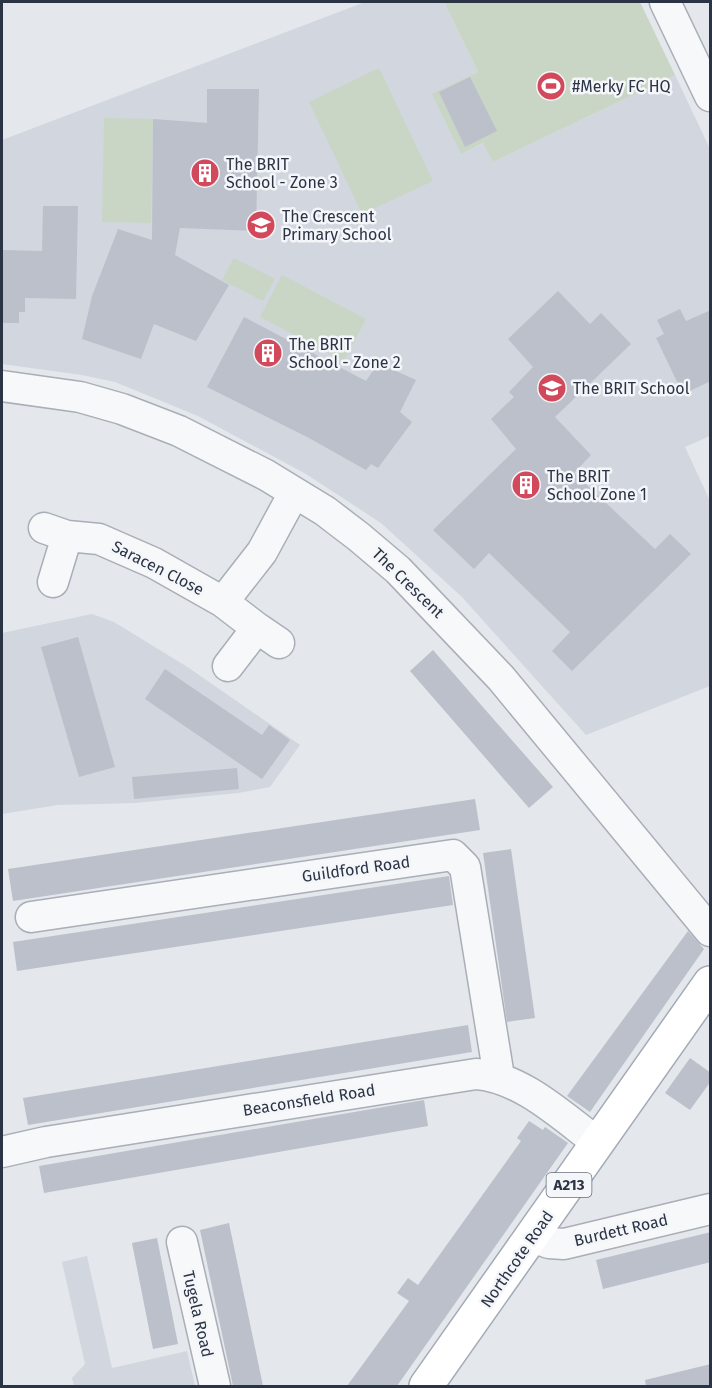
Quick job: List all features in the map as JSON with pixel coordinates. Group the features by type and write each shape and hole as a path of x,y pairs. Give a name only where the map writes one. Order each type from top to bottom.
{"main road":[{"name":"Northcote Road","path":"426,1386 711,983"}],"street":[{"path":"665,2 711,96"},
{"name":"The Crescent","path":"2,386 80,398 122,409 179,431 228,455 333,518 398,570 501,678 711,931"},
{"name":"Saracen Close","path":"223,602 262,552 294,493"},
{"name":"Saracen Close","path":"53,582 56,532 89,537 114,545 154,563 223,602 268,635 228,666"},
{"name":"Guildford Road","path":"31,917 453,855 465,867 499,1077"},
{"name":"Beaconsfield Road","path":"2,1152 46,1142 476,1074 499,1077 524,1090 598,1143"},
{"name":"Burdett Road","path":"532,1237 549,1243 564,1244 711,1209"},
{"name":"Tugela Road","path":"182,1242 215,1386"}],"shaded area":[{"path":"365,2 444,2 478,72 433,95 462,153 484,143 493,162 675,75 710,149 710,436 685,447 710,501 710,686 586,735 462,597 381,523 306,474 198,416 115,382 2,364 2,140"},
{"path":"92,614 114,622 189,668 300,745 270,787 238,793 135,803 58,805 2,814 2,633"},
{"path":"87,1256 112,1368 187,1351 195,1386 74,1386 72,1378 85,1364 62,1262"}],"green space":[{"name":"#Merky FC HQ","path":"444,2 640,2 675,75 493,162 483,143 461,154 432,94 478,72"},
{"path":"379,68 433,181 362,214 309,102"},
{"path":"104,118 153,119 151,223 102,222"},
{"path":"234,258 275,279 263,301 222,280"},
{"path":"282,275 366,319 344,361 260,317"}],"building":[{"path":"470,77 497,131 465,147 439,92"},
{"path":"207,89 259,89 256,231 180,228 175,255 229,285 196,341 154,324 141,359 82,339 92,296 118,229 152,240 153,119 207,123"},
{"path":"43,206 78,206 76,299 25,298 25,312 19,312 19,323 2,323 2,250 42,251"},
{"name":"The BRIT School Zone 1","path":"558,291 590,324 601,313 631,344 555,417 591,455 574,473 655,549 670,534 691,554 572,671 552,651 570,632 489,553 474,569 433,530 516,449 491,419 514,397 509,392 533,367 508,339"},
{"path":"680,309 686,321 711,310 711,381 683,394 656,338 664,334 657,320"},
{"path":"244,317 366,381 378,363 416,380 400,412 412,422 378,468 371,464 366,470 309,438 207,387"},
{"path":"78,637 115,767 79,777 41,647"},
{"path":"433,650 553,787 529,808 410,671"},
{"path":"165,669 262,735 269,725 290,740 262,779 145,699"},
{"path":"237,768 239,789 134,799 132,777"},
{"path":"475,799 480,830 13,901 8,869"},
{"path":"511,849 535,1018 507,1022 483,853"},
{"path":"449,876 453,905 17,971 13,942"},
{"path":"688,931 704,949 590,1112 567,1096"},
{"path":"468,1025 472,1052 28,1125 23,1098"},
{"path":"690,1058 711,1073 711,1081 690,1110 665,1093"},
{"path":"424,1100 428,1126 44,1193 39,1166"},
{"path":"529,1121 543,1130 545,1127 568,1143 397,1386 347,1386 409,1301 397,1293 408,1278 418,1285 521,1141 517,1138"},
{"path":"229,1223 263,1386 233,1386 200,1230"},
{"path":"711,1232 711,1262 603,1289 596,1260"},
{"path":"157,1238 178,1344 153,1349 132,1243"},
{"path":"711,1364 711,1386 646,1386 645,1380"}],"place":[{"name":"#Merky FC HQ","path":"551,86"},
{"name":"The BRIT School - Zone 3","path":"205,173"},
{"name":"The Crescent Primary School","path":"261,225"},
{"name":"The BRIT School - Zone 2","path":"268,353"},
{"name":"The BRIT School","path":"552,388"},
{"name":"The BRIT School Zone 1","path":"526,485"}]}
